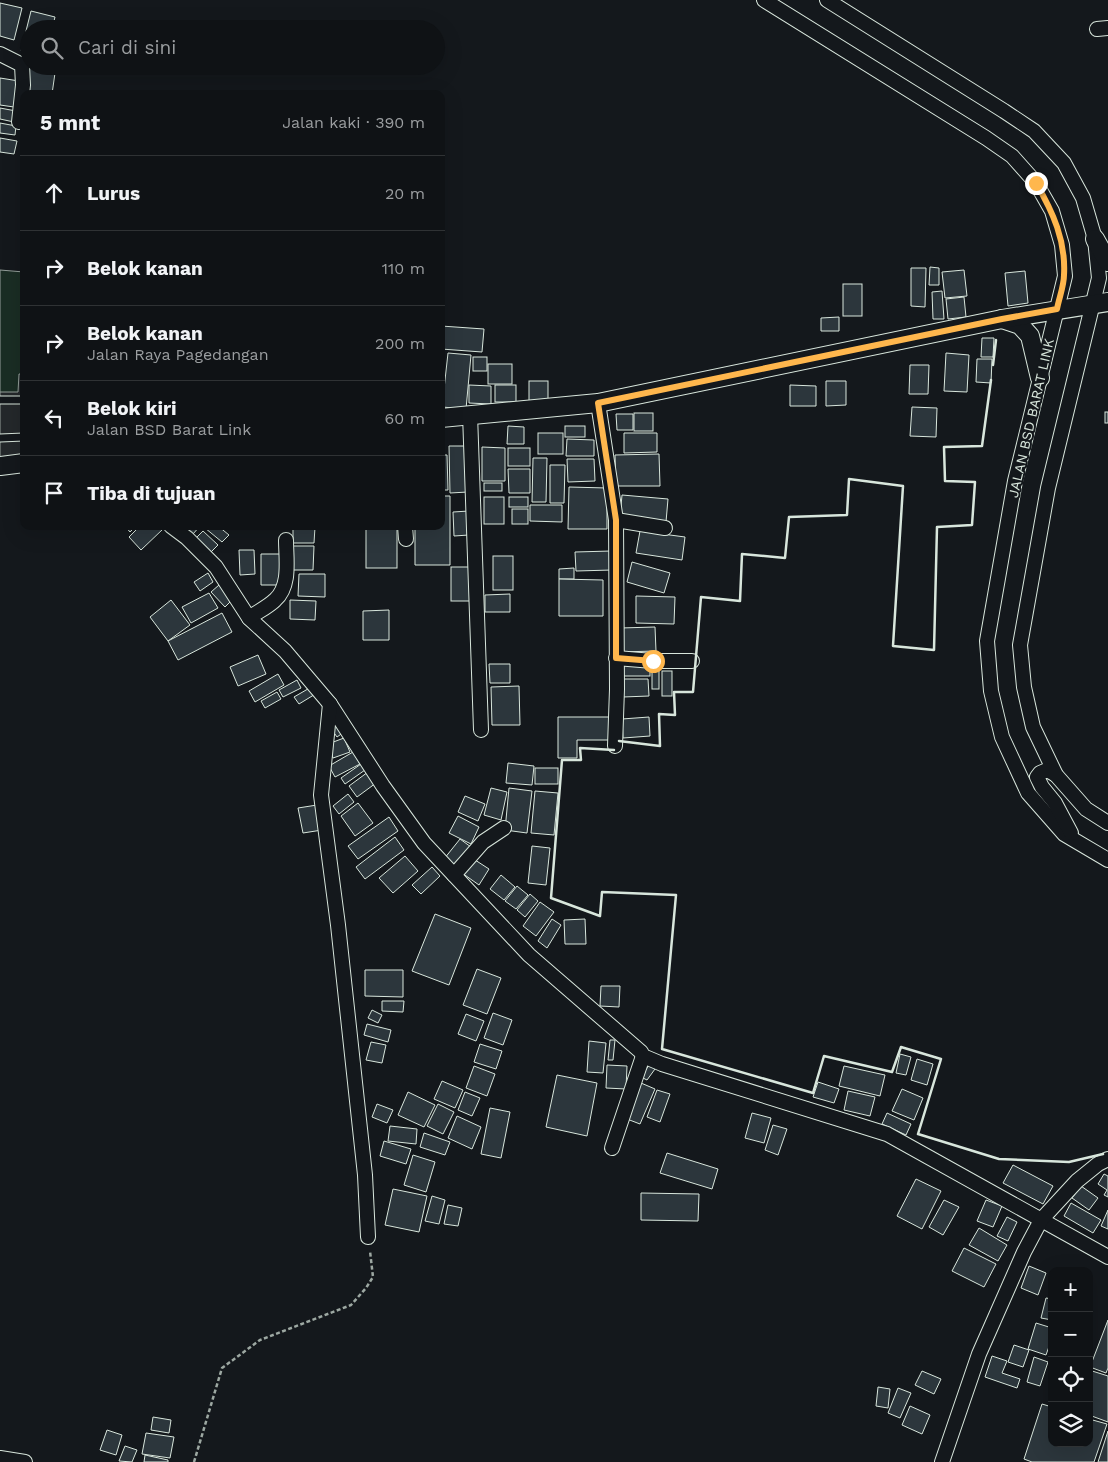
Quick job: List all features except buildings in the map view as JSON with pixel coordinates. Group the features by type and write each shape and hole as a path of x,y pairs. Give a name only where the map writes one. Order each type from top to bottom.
{"street":[{"name":"JALAN BSD BARAT LINK","path":"764,0 1012,156 1036,183 1052,211 1062,245 1064,276 1016,481 987,641 991,691 1002,738 1028,793 1064,834 1108,860"},
{"path":"827,0 1034,131 1064,164 1084,198 1096,239 1108,262"},
{"path":"0,54 20,64"},
{"path":"22,75 22,90"},
{"path":"19,122 20,110"},
{"path":"1096,239 1100,303 1048,488 1020,645 1024,687 1033,727 1056,775 1086,809 1108,822"},
{"path":"445,417 598,403 1002,319 1100,303"},
{"path":"1002,319 1020,325 1030,336 1040,378"},
{"path":"598,403 616,520 617,689 615,746"},
{"path":"470,414 481,730"},
{"path":"0,466 20,464"},
{"path":"616,520 665,528"},
{"path":"176,530 216,567 249,618 285,651 330,704 382,786 424,843 529,955 641,1052 643,1056 662,1064 876,1129 1108,1257"},
{"path":"249,618 276,600 283,588 286,579 286,540"},
{"path":"616,658 653,661 692,661"},
{"path":"330,704 321,796 338,925 364,1166 368,1237"},
{"path":"1056,775 1047,770 1040,773 1037,777 1042,787 1055,803 1074,841"},
{"path":"454,876 483,842 504,828"},
{"path":"612,1148 643,1056"},
{"path":"942,1462 979,1354 1024,1252 1041,1220 1077,1181 1098,1164 1108,1159"},
{"path":"0,1458 25,1462"}],"lane":[{"path":"0,400 20,400"},
{"path":"0,438 20,437"}],"path":[{"path":"194,1462 222,1368 260,1340 351,1305 373,1278 368,1237"}],"green space":[{"path":"0,270 20,272 20,458 0,461"}],"shaded area":[{"path":"20,374 20,458 0,461 0,392 18,392"}],"wall":[{"path":"993,365 996,340"},
{"path":"619,741 660,746 659,714 675,715 674,692 693,692 701,597 740,601 742,554 785,558 789,517 847,515 849,479 903,486 893,646 934,650 937,527 972,525 975,482 945,481 944,447 982,446 991,380"},
{"path":"614,750 580,748 581,760 562,760 551,898 600,916 602,892 676,895 662,1049 813,1093 824,1056 892,1072 901,1047 941,1059 918,1134 999,1159 1069,1162 1103,1154"}],"route":[{"path":"653,661 616,658 616,520 598,403 1057,309 1064,276 1062,245 1052,211 1036,183"}]}
